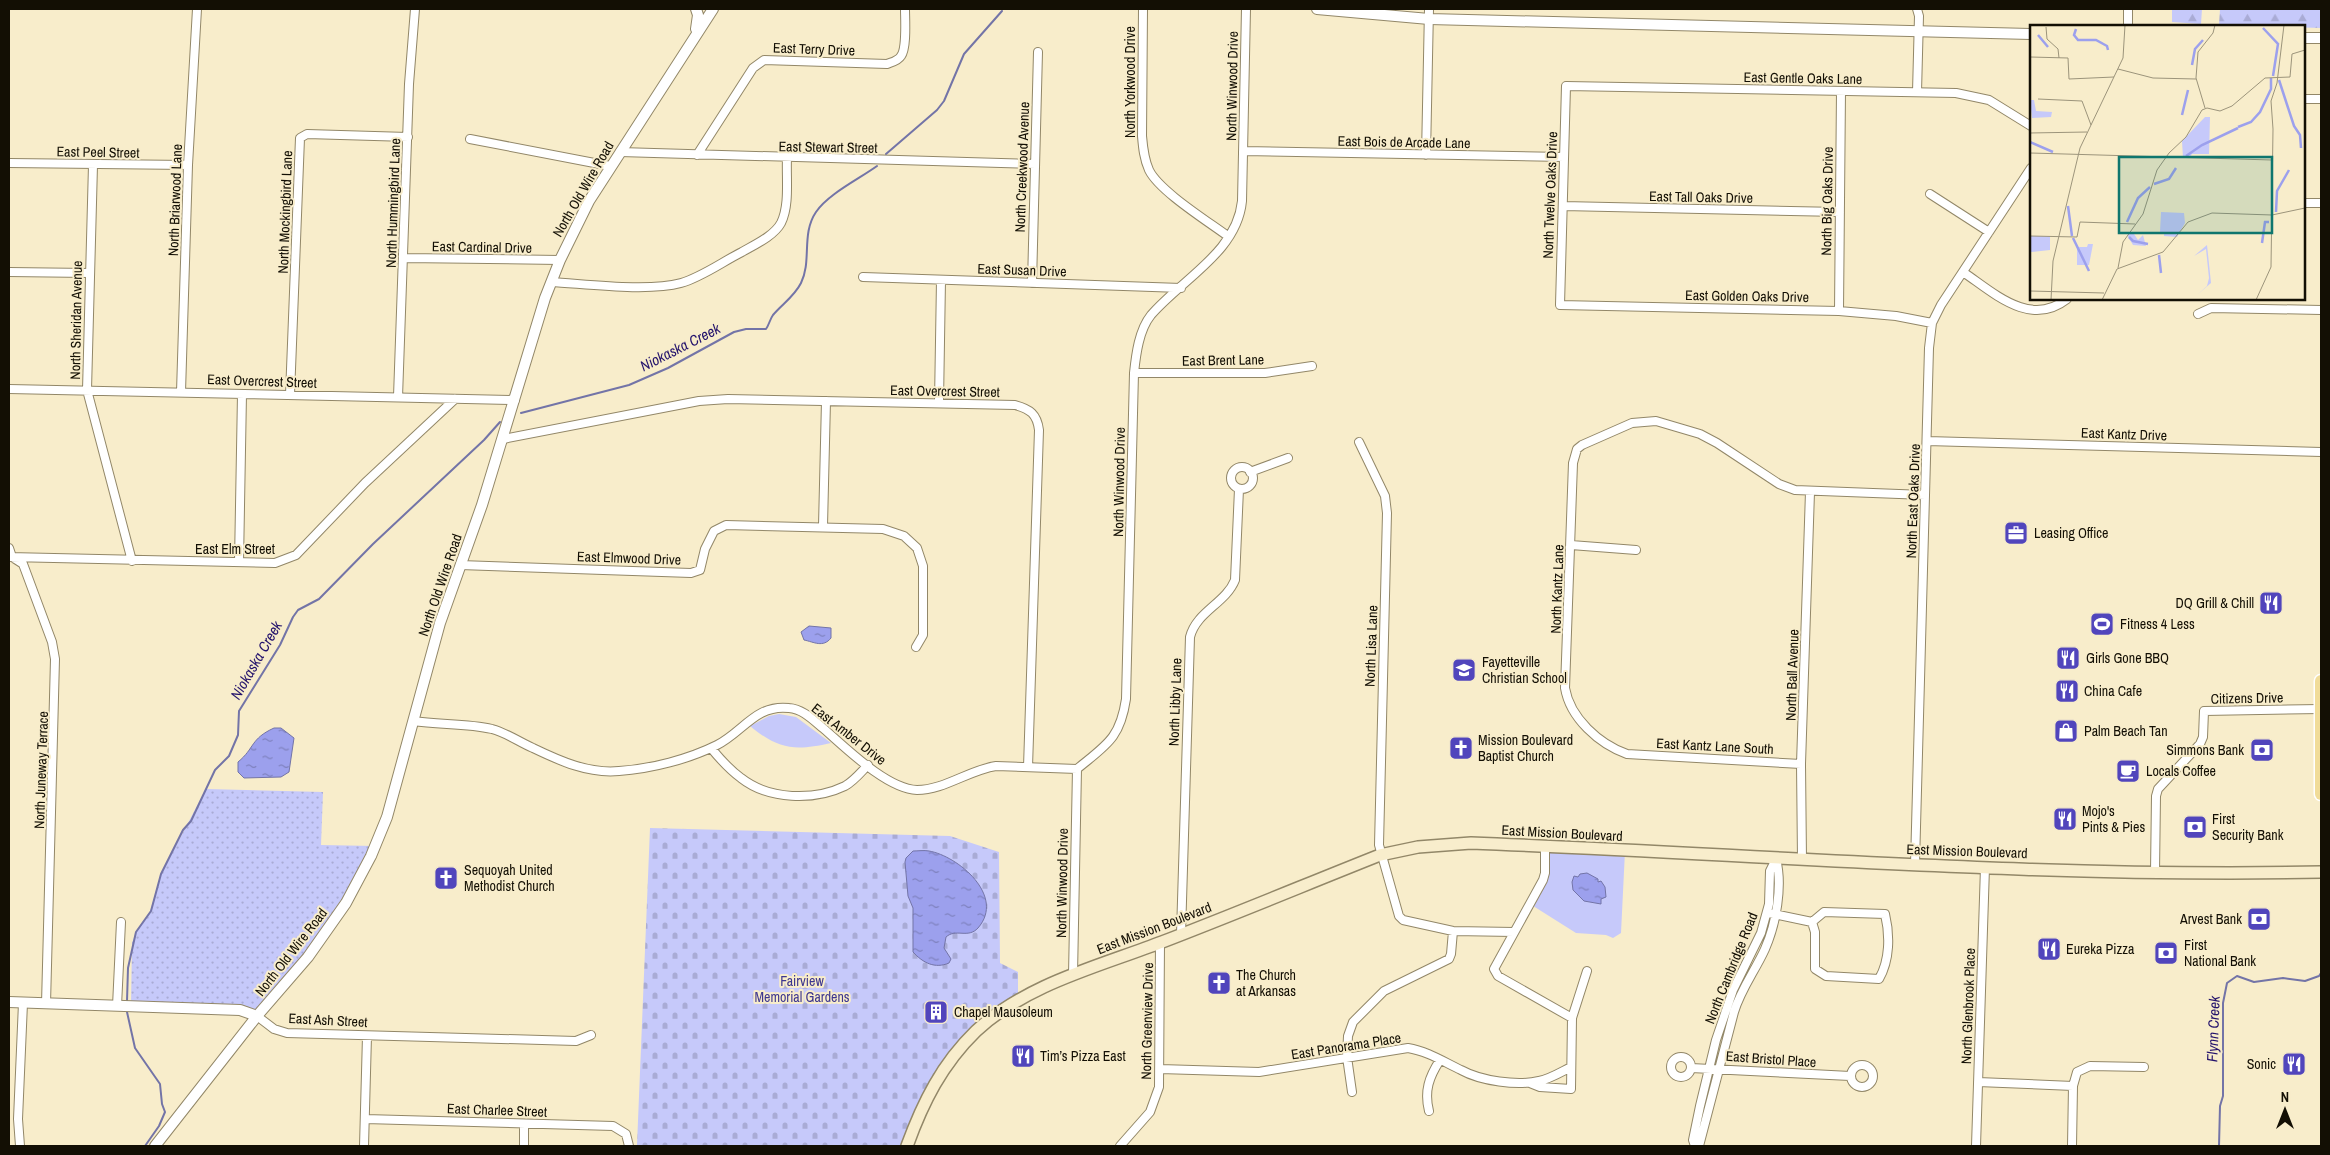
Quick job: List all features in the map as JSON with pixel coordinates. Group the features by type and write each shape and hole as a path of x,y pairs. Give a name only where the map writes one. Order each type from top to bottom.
{"main road":[{"path":"2321,681 2321,794"},
{"name":"East Mission Boulevard","path":"907,1146 939,1074 964,1044 995,1016 1018,1001 1073,976 1380,855 1418,847 1452,844 1545,846 1776,859 2216,874 2321,872"}],"street":[{"name":"North Briarwood Lane","path":"181,392 188,165 197,9"},
{"name":"North Hummingbird Lane","path":"398,397 409,84 415,9"},
{"path":"693,39 698,22 696,9"},
{"name":"North Old Wire Road","path":"155,1146 257,1016 313,950 346,903 361,875 387,817 440,623 503,439 551,282 589,201 713,9"},
{"name":"East Terry Drive","path":"697,155 753,68 764,60 887,64 896,61 902,56 904,47 905,9"},
{"name":"North Yorkwood Drive","path":"1143,9 1142,136 1144,156 1150,172 1160,184 1229,237"},
{"name":"North Winwood Drive","path":"1073,976 1076,769 1108,744 1116,735 1123,720 1126,699 1134,373 1142,333 1151,316 1181,288 1229,237 1241,210 1246,9"},
{"path":"1317,9 1919,32 2030,34"},
{"path":"1916,9 1919,32 1917,92"},
{"path":"2128,9 2128,25"},
{"path":"1426,154 1429,14"},
{"path":"2305,38 2321,38"},
{"name":"North Creekwood Avenue","path":"1032,283 1038,52"},
{"name":"East Gentle Oaks Lane","path":"1566,86 1917,92 1972,95 1989,100 2030,125"},
{"name":"North Twelve Oaks Drive","path":"1560,305 1566,86"},
{"name":"North Big Oaks Drive","path":"1839,311 1841,91"},
{"path":"2305,98 2321,99"},
{"name":"North Mockingbird Lane","path":"290,395 300,138 307,134 408,137"},
{"path":"470,138 610,166"},
{"name":"East Stewart Street","path":"620,152 1035,164"},
{"name":"East Bois de Arcade Lane","path":"1243,152 1564,157"},
{"path":"551,282 660,287 682,283 699,276 774,232 781,223 785,209 786,158"},
{"name":"East Peel Street","path":"9,163 188,165"},
{"name":"North Sheridan Avenue","path":"93,165 87,390 132,561"},
{"name":"North East Oaks Drive","path":"1915,864 1929,348 1932,323 1941,305 2030,170"},
{"path":"1930,194 1989,232"},
{"path":"2305,203 2321,203"},
{"name":"East Tall Oaks Drive","path":"1563,206 1840,212"},
{"name":"East Cardinal Drive","path":"404,258 560,260"},
{"path":"9,272 89,273"},
{"path":"1963,272 2009,303 2027,310 2046,310 2065,300"},
{"name":"East Susan Drive","path":"863,277 1181,288"},
{"path":"939,402 941,280"},
{"name":"East Golden Oaks Drive","path":"1560,305 1839,311 1896,316 1932,323"},
{"path":"2198,314 2211,308 2321,310"},
{"name":"East Brent Lane","path":"1134,373 1265,372 1312,366"},
{"name":"East Overcrest Street","path":"9,389 515,400"},
{"path":"239,562 242,394"},
{"name":"East Elm Street","path":"11,557 275,564 296,555 365,483 455,399"},
{"name":"East Overcrest Street","path":"503,439 699,401 728,399 1015,405 1033,412 1038,420 1028,766"},
{"path":"826,401 823,526 883,529 904,536 917,548 923,566 923,635 916,647"},
{"name":"North Kantz Lane","path":"1627,754 1611,748 1597,737 1576,714 1567,697 1565,688 1574,456 1582,445 1632,423 1656,421 1700,434 1779,484 1795,490 1810,492"},
{"name":"East Kantz Drive","path":"1927,441 2321,452"},
{"name":"North Lisa Lane","path":"1359,442 1385,496 1388,512 1380,855 1399,916 1403,920 1453,931"},
{"name":"North Libby Lane","path":"1181,934 1190,637 1197,622 1228,593 1236,580 1239,489 1232,482 1233,472 1242,468 1250,472 1288,458"},
{"path":"1239,489 1246,488 1251,484 1253,478 1250,472"},
{"path":"1810,492 1925,495"},
{"name":"North Ball Avenue","path":"1802,860 1801,764 1810,492"},
{"name":"East Elmwood Drive","path":"460,565 691,572 700,570 714,531 726,525 823,526"},
{"path":"1571,545 1636,550"},
{"name":"North Juneway Terrace","path":"9,548 11,557 23,564 52,642 55,659 46,1004"},
{"name":"East Amber Drive","path":"413,721 492,729 569,764 608,772 632,770 711,748 728,738 754,716 771,709 790,708 810,718 868,765 896,785 904,788 926,789 985,768 1028,766 1076,769"},
{"name":"Citizens Drive","path":"2154,872 2156,796 2162,784 2200,744 2204,729 2204,711 2321,709"},
{"path":"711,748 742,779 761,789 789,796 817,795 846,785 868,765"},
{"name":"East Kantz Lane South","path":"1627,754 1801,764"},
{"path":"1545,846 1543,880 1495,965 1495,973 1572,1018"},
{"name":"North Cambridge Road","path":"1700,1146 1724,1014 1733,990 1771,914 1770,871 1776,859"},
{"name":"North Glenbrook Place","path":"1976,1146 1985,866"},
{"path":"1824,912 1885,914 1888,928 1886,966 1879,979 1826,976 1815,969 1815,932 1812,922 1824,912"},
{"path":"1771,914 1812,922"},
{"path":"117,1006 122,922"},
{"path":"1352,1092 1347,1057 1348,1036 1353,1022 1384,991 1449,959 1452,954 1453,931 1514,932"},
{"name":"North Greenview Drive","path":"1120,1146 1150,1112 1159,1087 1160,942"},
{"path":"1571,1067 1572,1018 1587,971"},
{"name":"East Ash Street","path":"9,1002 240,1010 257,1016 274,1029 287,1033 576,1042 591,1035"},
{"path":"20,1146 18,1119 23,1002"},
{"path":"364,1146 367,1036"},
{"name":"East Panorama Place","path":"1160,1069 1259,1072 1408,1048 1424,1052 1476,1078 1530,1083 1541,1081 1571,1067 1571,1089 1540,1087 1530,1083"},
{"path":"1429,1112 1426,1097 1428,1084 1440,1060"},
{"path":"2072,1146 2073,1086 2077,1072 2090,1066 2144,1067"},
{"name":"East Bristol Place","path":"1691,1068 1850,1076"},
{"name":"North Cambridge Road","path":"1695,1146 1693,1140 1714,1068"},
{"path":"1978,1082 2073,1086"},
{"name":"East Charlee Street","path":"365,1119 613,1126 626,1134 628,1146"},
{"path":"524,1124 524,1146"}],"green space":[{"path":"2172,9 2202,9 2201,24 2172,22"},
{"path":"2220,9 2321,9 2321,28 2305,28 2305,25 2219,25"},
{"path":"779,714 796,717 831,743 807,747 788,746 770,740 750,726 769,716"},
{"path":"206,789 323,792 321,845 375,846 346,903 257,1016 240,1010 131,1006 132,943 136,932 149,915 161,874"},
{"name":"Fairview Memorial Gardens","path":"650,828 950,836 999,852 1000,963 1018,972 1018,1001 951,1058 907,1146 637,1145"},
{"path":"1545,846 1625,851 1621,933 1613,938 1606,935 1576,933 1530,904 1543,880"}],"water":[{"path":"809,626 831,628 831,638 822,644 804,640 801,632"},
{"path":"274,728 281,728 294,738 289,772 281,777 244,778 238,772 238,762 261,736"},
{"path":"913,851 929,851 941,854 965,869 975,879 986,903 985,916 978,928 970,933 954,933 946,937 944,948 951,959 949,963 944,965 929,964 913,952 913,908 908,896 905,862 906,858"},
{"path":"1587,873 1598,879 1598,882 1601,881 1605,887 1606,897 1601,899 1601,904 1584,901 1573,890 1572,882 1574,876 1578,877 1580,874"}],"waterway":[{"name":"Niokaska Creek","path":"886,154 937,110 944,101 964,54 1002,11"},
{"name":"Niokaska Creek","path":"521,413 629,385 668,368 734,332 746,329 766,329 773,315 801,283 806,266 809,229 811,220 816,212 828,199 877,166"},
{"name":"Niokaska Creek","path":"127,1001 128,968 136,932 151,911 161,874 183,830 191,821 215,770 229,756 238,735 239,711 280,645 293,617 298,610 319,599 373,544 484,440 500,422"},
{"name":"Flynn Creek","path":"2219,1146 2220,1106 2223,1096 2223,1003 2227,983 2237,976 2254,982 2283,978 2305,981 2319,976 2321,973"},
{"name":"Niokaska Creek","path":"127,1012 135,1048 160,1084 162,1104 165,1112 159,1126 145,1146"}],"place":[{"name":"Leasing Office","path":"2016,533"},
{"name":"DQ Grill & Chill","path":"2271,603"},
{"name":"Fitness 4 Less","path":"2102,624"},
{"name":"Girls Gone BBQ","path":"2068,658"},
{"name":"Fayetteville Christian School","path":"1464,670"},
{"name":"China Cafe","path":"2067,691"},
{"name":"Palm Beach Tan","path":"2066,731"},
{"name":"Mission Boulevard Baptist Church","path":"1461,748"},
{"name":"Simmons Bank","path":"2262,750"},
{"name":"Locals Coffee","path":"2128,771"},
{"name":"Mojo's Pints & Pies","path":"2065,819"},
{"name":"First Security Bank","path":"2195,827"},
{"name":"Sequoyah United Methodist Church","path":"446,878"},
{"name":"Arvest Bank","path":"2259,919"},
{"name":"Eureka Pizza","path":"2049,949"},
{"name":"First National Bank","path":"2166,953"},
{"name":"The Church at Arkansas","path":"1219,983"},
{"name":"Chapel Mausoleum","path":"936,1012"},
{"name":"Tim’s Pizza East","path":"1023,1056"},
{"name":"Sonic","path":"2294,1064"}]}
